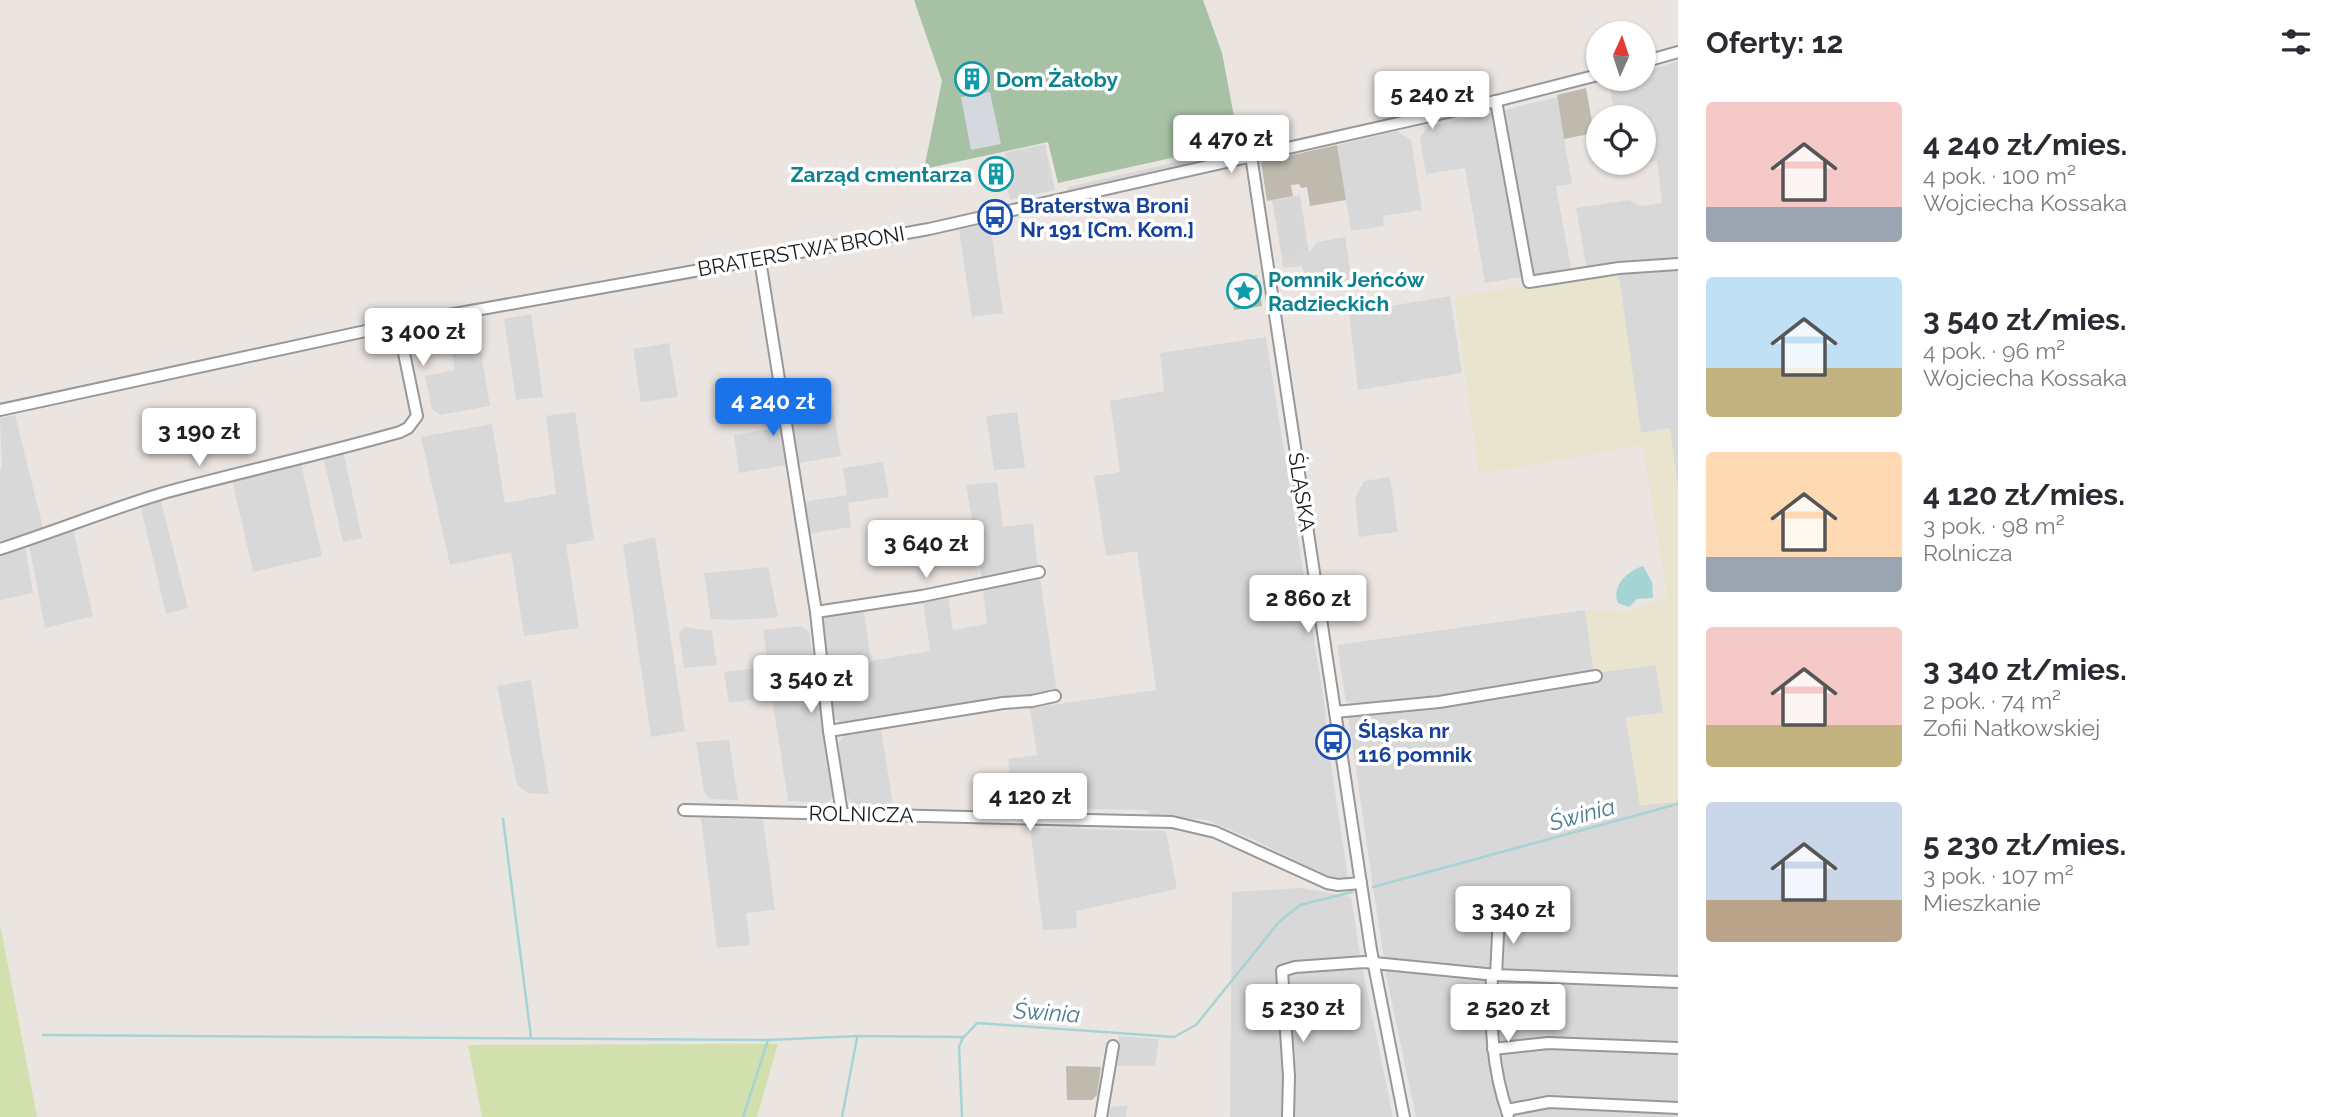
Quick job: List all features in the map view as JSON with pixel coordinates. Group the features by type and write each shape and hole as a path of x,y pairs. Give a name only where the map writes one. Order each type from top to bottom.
{"street":[{"path":"1656,58 1678,52"},
{"name":"BRATERSTWA BRONI","path":"0,410 398,324 929,229 1496,101 1586,78"},
{"path":"1496,101 1529,282 1619,268 1678,264"},
{"name":"ŚLĄSKA","path":"1253,156 1278,341 1361,883 1404,1117"},
{"path":"760,260 816,612 829,731 842,813"},
{"path":"0,549 88,517 166,493 309,457 408,428 416,415 398,324"},
{"path":"816,612 922,596 1039,572"},
{"path":"1335,712 1439,702 1596,676"},
{"path":"829,731 1032,701 1055,695"},
{"name":"ROLNICZA","path":"684,810 1172,822 1215,832 1327,883 1338,886 1361,883"},
{"path":"1499,915 1490,1030 1498,1081 1508,1114 1549,1102 1678,1108"},
{"path":"1288,1117 1289,1076 1282,971 1295,967 1374,963 1494,975 1678,982"},
{"path":"1493,1049 1548,1043 1678,1048"},
{"path":"1101,1117 1113,1046"}],"shaded area":[{"path":"1678,61 1678,257 1676,260 1587,270 1576,208 1629,200 1641,206 1662,203 1656,161 1656,105 1613,105 1611,91 1656,91 1656,68"},
{"path":"1586,88 1589,105 1586,105 1586,135 1564,139 1557,95"},
{"path":"990,92 1001,144 971,150 961,97"},
{"path":"1557,97 1572,184 1556,186 1571,269 1533,275 1530,273 1503,113 1504,110"},
{"path":"1494,112 1523,277 1485,283 1465,168 1426,174 1420,138 1427,127"},
{"path":"1397,131 1411,140 1422,210 1383,216 1384,226 1351,231 1337,145"},
{"path":"1045,144 1055,190 1010,200 1005,176 1010,174 1005,153"},
{"path":"1337,145 1346,200 1310,206 1307,187 1301,188 1299,184 1291,185 1293,196 1267,201 1261,162"},
{"path":"1216,153 1221,158 1066,193 1068,187"},
{"path":"1300,195 1309,253 1282,258 1272,200"},
{"path":"990,223 1003,313 972,317 959,230"},
{"path":"1345,237 1352,280 1308,286 1302,266 1283,268 1282,258 1309,253 1317,242"},
{"path":"1678,269 1678,490 1670,429 1641,433 1618,271"},
{"path":"1618,271 1641,433 1670,428 1678,490 1678,802 1640,805 1626,717 1663,713 1656,665 1594,673 1585,610 1628,612 1667,597 1643,445 1479,474 1454,297"},
{"path":"1450,296 1462,373 1358,390 1349,313"},
{"path":"531,314 543,397 516,400 504,319"},
{"path":"476,321 490,406 440,415 432,409 425,376 455,370 447,327"},
{"path":"1266,337 1325,708 1348,878 1329,877 1252,839 1206,820 1148,814 1147,810 1014,808 1008,759 1037,755 1030,708 1156,690 1137,551 1106,556 1094,476 1120,472 1110,401 1164,391 1160,353"},
{"path":"669,343 678,397 641,402 633,349"},
{"path":"829,383 841,456 739,473 734,435 783,427 779,391"},
{"path":"575,412 594,540 566,545 579,628 524,636 511,552 450,565 421,437 492,424 505,503 556,494 546,416"},
{"path":"1017,412 1025,468 994,470 986,416"},
{"path":"15,415 43,528 0,541 0,418"},
{"path":"343,451 362,538 343,542 323,456"},
{"path":"883,462 889,497 848,503 851,527 801,535 796,503 847,495 843,468"},
{"path":"301,463 322,556 253,572 232,479"},
{"path":"1390,477 1398,532 1359,537 1355,499 1364,481"},
{"path":"997,482 1003,527 1033,523 1038,568 982,578 966,485"},
{"path":"161,501 188,608 166,614 141,508"},
{"path":"73,529 93,616 45,628 29,545"},
{"path":"655,537 685,731 651,737 623,545"},
{"path":"25,547 33,593 0,600 0,555"},
{"path":"768,567 778,616 711,619 704,573"},
{"path":"1040,579 1057,692 842,724 834,718 820,625 826,617 864,611 871,661 930,651 923,600 948,596 953,630 987,624 983,590"},
{"path":"1585,610 1594,673 1656,665 1663,713 1626,718 1640,805 1678,802 1678,1117 1416,1117 1385,970 1393,970 1392,959 1384,958 1373,887 1348,714 1355,713 1354,702 1346,702 1337,645"},
{"path":"802,626 809,632 834,797 826,803 788,801 772,697 729,703 724,672 768,667 763,630"},
{"path":"684,627 712,631 717,665 684,668 679,633"},
{"path":"531,680 549,794 528,793 517,785 497,686"},
{"path":"881,728 893,806 854,804 845,795 838,744 844,735"},
{"path":"729,740 738,800 710,799 704,792 696,742"},
{"path":"701,818 763,820 775,910 746,913 750,945 717,948"},
{"path":"1030,828 1166,831 1177,889 1076,911 1077,928 1043,930"},
{"path":"1301,888 1351,897 1362,967 1393,1117 1230,1117 1232,892"},
{"path":"1119,1036 1159,1039 1155,1066 1114,1066"},
{"path":"1066,1066 1101,1067 1097,1095 1092,1100 1067,1100"},
{"path":"1128,1105 1126,1117 1106,1117 1112,1107"}],"green space":[{"path":"914,0 1203,0 1222,53 1237,132 1230,145 1058,183 1048,142 924,169 942,81"},
{"path":"1257,275 1262,306 1234,310 1229,279"},
{"path":"0,924 37,1117 0,1117"},
{"path":"778,1044 757,1117 482,1117 468,1045"}],"water":[{"path":"1643,566 1652,582 1653,598 1637,599 1629,607 1618,603 1617,590 1622,580"}],"waterway":[{"name":"Świnia","path":"1373,887 1678,804"},
{"path":"503,819 531,1037"},
{"name":"Świnia","path":"743,1117 768,1040 858,1036 964,1037 977,1023 1174,1037 1196,1025 1279,922 1300,905 1352,892"},
{"path":"43,1035 768,1040"},
{"path":"962,1117 959,1047 963,1037"},
{"path":"842,1117 857,1038"}],"place":[{"name":"Dom Żałoby","path":"972,79"},
{"name":"Zarząd cmentarza","path":"996,174"},
{"name":"Braterstwa Broni Nr 191 [Cm. Kom.]","path":"995,217"},
{"name":"Pomnik Jeńców Radzieckich","path":"1244,291"},
{"name":"Śląska nr 116 pomnik","path":"1333,742"}]}
